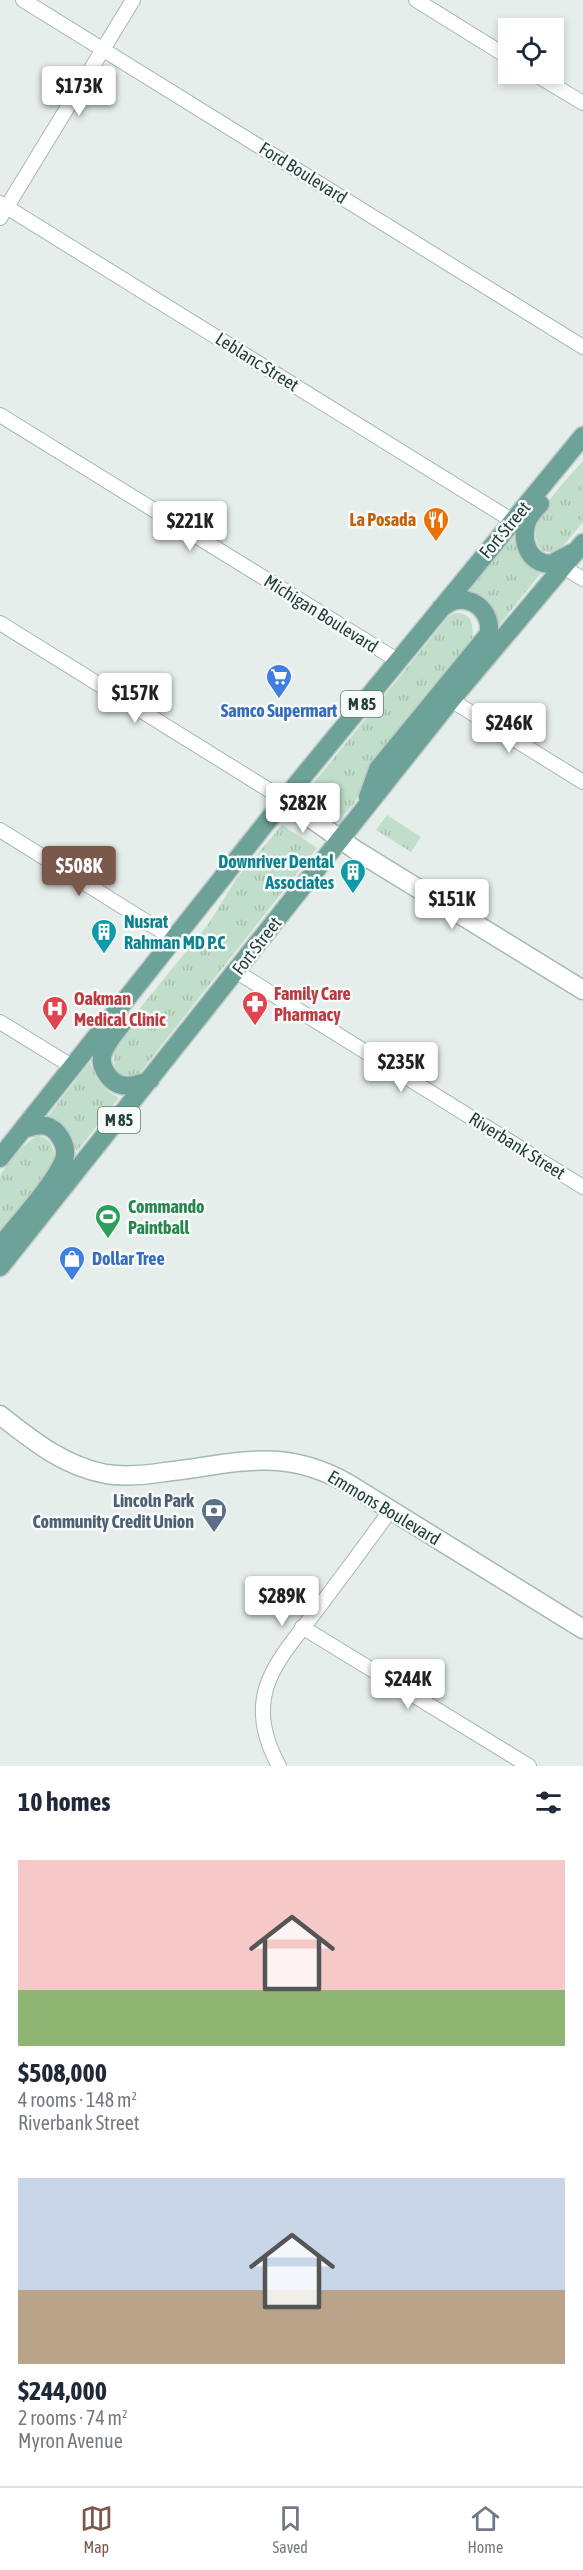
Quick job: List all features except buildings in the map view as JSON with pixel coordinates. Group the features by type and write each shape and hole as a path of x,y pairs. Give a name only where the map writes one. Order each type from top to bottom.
{"main road":[{"name":"Fort Street","path":"0,1158 397,660 583,436"},
{"path":"581,546 560,560 546,564 530,555 524,540 529,518 583,451"},
{"name":"Fort Street","path":"134,1091 150,1080 451,700 581,546"},
{"path":"360,816 378,769 488,635 489,621 478,605 456,599 439,610"},
{"path":"134,1091 115,1083 109,1077 103,1068 103,1053 179,949 187,922"},
{"name":"M 85","path":"0,1267 134,1091"},
{"path":"0,1246 57,1172 65,1155 63,1140 55,1130 43,1125 24,1129"}],"street":[{"name":"Ford Boulevard","path":"23,0 583,347"},
{"path":"2,210 133,0"},
{"path":"416,0 498,51"},
{"path":"552,84 583,103"},
{"name":"Leblanc Street","path":"2,210 513,521"},
{"name":"Michigan Boulevard","path":"0,415 397,660"},
{"path":"563,567 583,579"},
{"path":"0,623 285,800 341,840 583,990"},
{"path":"451,700 583,782"},
{"path":"0,830 174,939"},
{"name":"Riverbank Street","path":"237,972 583,1187"},
{"path":"0,1022 73,1067"},
{"name":"Emmons Boulevard","path":"0,1415 46,1451 97,1472 136,1475 252,1459 289,1461 312,1467 334,1476 583,1629"},
{"path":"279,1766 265,1732 263,1712 265,1692 276,1662 390,1511"},
{"path":"302,1627 530,1766"}],"green space":[{"path":"583,461 583,522 560,550 554,553 542,551 536,540 536,528 540,515 556,491"},
{"path":"514,536 523,558 541,573 496,629 467,593"},
{"path":"455,613 466,615 471,621 472,641 375,768 352,806 340,819 307,791 449,616"},
{"path":"387,815 421,837 411,852 376,830"},
{"path":"282,825 317,848 139,1074 133,1078 120,1076 114,1055 120,1033 209,923 237,878"},
{"path":"90,1062 100,1083 119,1098 77,1151 65,1127 48,1116"},
{"path":"37,1136 47,1139 53,1148 53,1164 40,1187 0,1239 0,1177 16,1154"}],"place":[{"name":"La Posada","path":"436,543"},
{"name":"Samco Supermart","path":"279,700"},
{"name":"Downriver Dental Associates","path":"353,895"},
{"name":"Nusrat Rahman MD P.C","path":"104,955"},
{"name":"Family Care Pharmacy","path":"255,1027"},
{"name":"Oakman Medical Clinic","path":"55,1032"},
{"name":"Commando Paintball","path":"108,1240"},
{"name":"Dollar Tree","path":"72,1282"},
{"name":"Lincoln Park Community Credit Union","path":"214,1534"}]}
